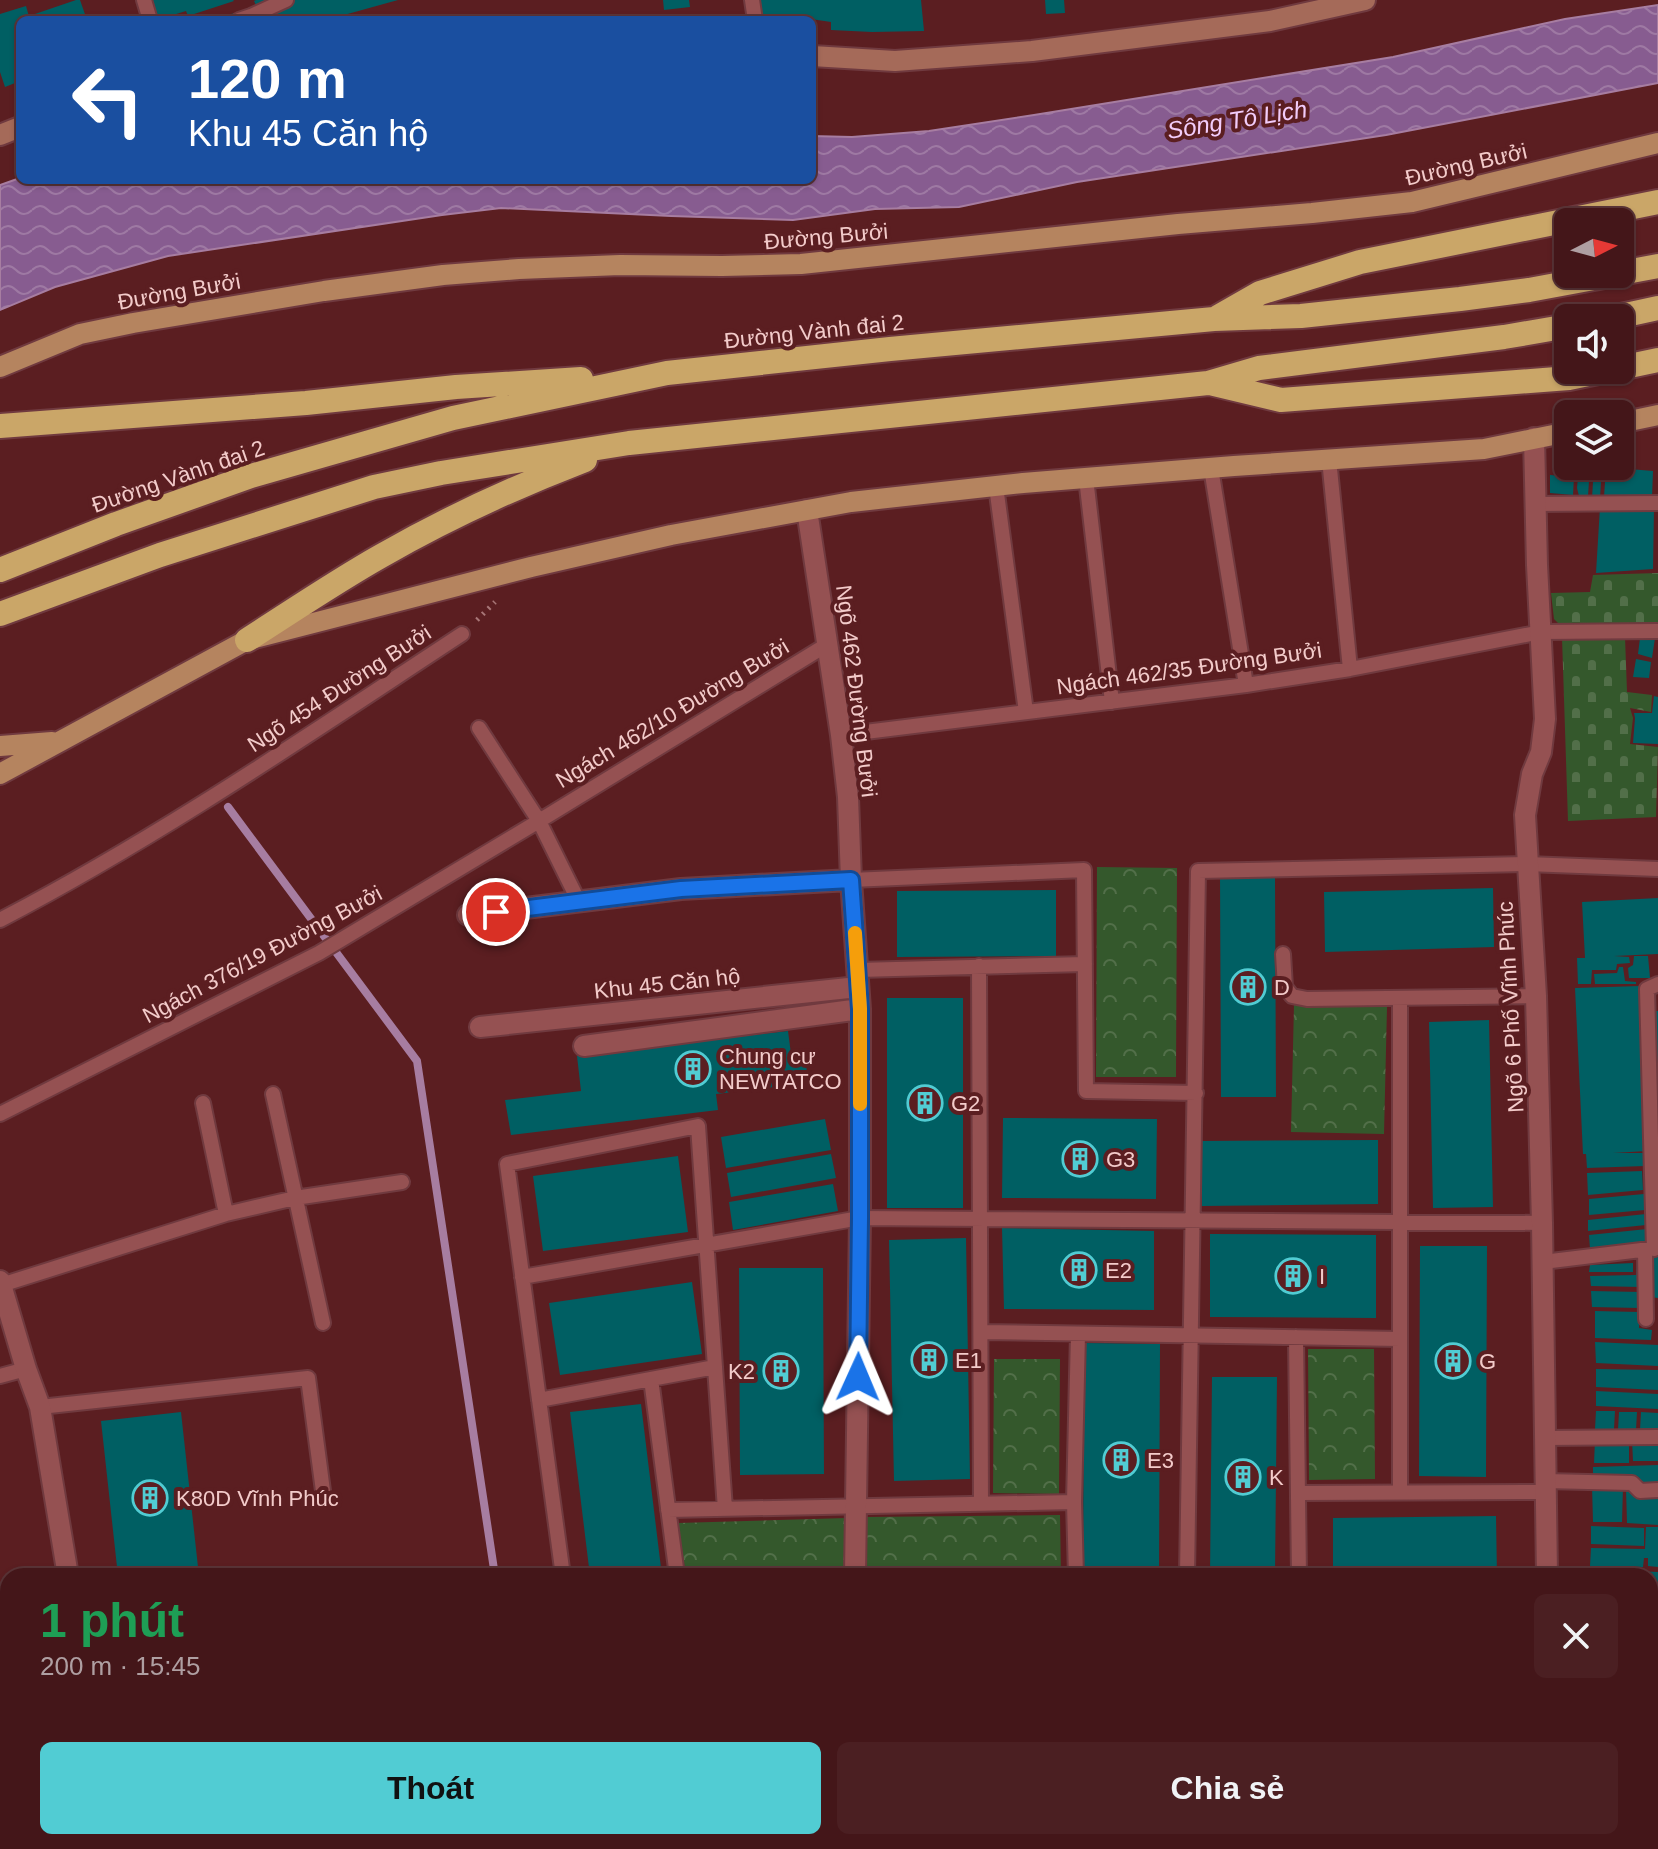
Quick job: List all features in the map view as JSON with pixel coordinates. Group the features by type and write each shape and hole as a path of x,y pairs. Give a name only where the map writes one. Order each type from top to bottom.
{"highway":[{"path":"1214,319 1260,293 1360,262 1658,202"},
{"name":"Đường Vành đai 2","path":"0,570 251,476 453,418 667,373 890,349 1214,319 1301,316 1460,299 1529,290 1658,266"},
{"path":"1634,313 1658,308"},
{"path":"0,614 160,555 374,487 441,473 629,443 1208,383 1259,368 1554,328"},
{"path":"1634,365 1658,360"},
{"path":"0,426 306,403 456,387 667,373"},
{"path":"1208,383 1281,400 1554,379"},
{"path":"247,640 381,556 457,515 526,483 629,443"}],"main road":[{"path":"816,56 895,61 1032,51 1270,21 1322,5 1365,0"},
{"name":"Đường Bưởi","path":"0,367 80,334 324,291 443,275 519,269 801,264 1412,202 1658,143"},
{"path":"1634,420 1658,415"},
{"path":"0,774 247,640 531,567 671,535 851,502 1086,478 1484,449 1554,434"},
{"path":"0,746 63,741"}],"street":[{"name":"Ngõ 6 Phố Vĩnh Phúc","path":"1534,438 1545,719 1541,752 1532,774 1525,815 1536,996 1547,1568"},
{"name":"Ngõ 462 Đường Bưởi","path":"807,510 848,797 860,1009 855,1568"},
{"path":"468,915 681,889 851,880"},
{"name":"Khu 45 Căn hộ","path":"480,1027 858,979"},
{"path":"584,1046 860,1009"},
{"path":"1,1283 40,1407 67,1568"}],"lane":[{"path":"251,16 286,0"},
{"path":"1329,459 1350,669"},
{"path":"1211,468 1246,685"},
{"path":"1086,478 1112,702"},
{"path":"996,486 1026,712"},
{"path":"1535,504 1658,503"},
{"name":"Ngách 462/35 Đường Bưởi","path":"841,735 1246,685 1350,669 1541,632 1658,631"},
{"name":"Ngõ 454 Đường Bưởi","path":"0,920 72,882 240,780 462,634"},
{"name":"Ngách 462/10 Đường Bưởi","path":"539,821 828,644"},
{"path":"479,728 539,821 579,902"},
{"name":"Ngách 376/19 Đường Bưởi","path":"0,1114 319,953 539,821"},
{"path":"1187,1568 1198,871 1527,864 1658,869"},
{"path":"851,880 1084,870 1086,1091 1196,1093"},
{"path":"1283,954 1285,987 1292,996 1307,999 1536,996"},
{"path":"858,979 979,966 1085,964"},
{"path":"979,966 981,1504"},
{"path":"1646,1319 1655,1173 1647,989 1658,984"},
{"path":"1400,998 1400,1492"},
{"path":"273,1094 323,1323"},
{"path":"203,1103 226,1214"},
{"path":"562,1568 507,1164 698,1126 725,1509"},
{"path":"1,1283 226,1214 295,1198 402,1182"},
{"path":"522,1277 860,1218 1542,1223"},
{"path":"1543,1262 1652,1249"},
{"path":"981,1332 1400,1339"},
{"path":"1076,1568 1074,1502 1078,1334"},
{"path":"1296,1337 1299,1568"},
{"path":"539,1400 715,1367"},
{"path":"0,1376 26,1369"},
{"path":"40,1407 308,1378 323,1491"},
{"path":"651,1379 676,1568"},
{"path":"1545,1438 1658,1437"},
{"path":"1298,1493 1632,1483 1640,1491 1658,1490"},
{"path":"668,1510 1074,1502"}],"green space":[{"path":"1658,573 1658,626 1562,627 1554,619 1551,593 1590,592 1593,575"},
{"path":"1562,637 1625,637 1627,692 1652,695 1651,712 1630,708 1633,718 1630,744 1658,747 1656,817 1568,821"},
{"path":"1097,867 1177,868 1176,1077 1096,1077"},
{"path":"1294,1005 1387,1007 1384,1134 1291,1132"},
{"path":"1308,1349 1374,1349 1375,1479 1309,1480"},
{"path":"994,1359 1060,1359 1059,1494 993,1493"},
{"path":"1060,1515 1061,1568 866,1568 865,1517"},
{"path":"847,1518 846,1568 685,1568 678,1523"}],"water":[{"name":"Sông Tô Lịch","path":"1658,5 1658,83 1386,135 1077,182 959,207 875,209 793,220 501,208 442,215 168,256 55,287 0,310 0,185 16,179 16,184 816,184 816,136 852,137 929,131 1034,115 1393,57 1565,19"}],"building":[{"path":"80,0 86,16 32,16"},
{"path":"150,0 234,1 188,16 186,11 156,16"},
{"path":"398,0 340,16 224,16 257,7 254,1"},
{"path":"663,0 689,0 690,7 664,10"},
{"path":"754,0 921,0 924,31 831,30 831,22 816,20 816,16 757,16"},
{"path":"1045,0 1064,0 1065,13 1046,14"},
{"path":"26,6 29,16 16,16 16,83 5,87 0,72 0,14"},
{"path":"1634,469 1653,471 1652,498 1604,497 1605,480 1634,480"},
{"path":"1550,475 1554,475 1554,480 1574,480 1573,495 1550,493"},
{"path":"1578,480 1589,480 1588,496 1579,496"},
{"path":"1593,480 1601,480 1600,498 1592,498"},
{"path":"1600,507 1654,509 1653,569 1596,573"},
{"path":"1640,638 1655,638 1652,658 1638,654"},
{"path":"1636,659 1651,662 1649,678 1633,677"},
{"path":"1654,696 1658,697 1658,744 1633,743 1634,713 1652,713"},
{"name":"D","path":"1220,877 1275,877 1276,1097 1221,1097"},
{"path":"1493,888 1494,947 1325,952 1324,892"},
{"path":"1056,890 1056,956 897,957 897,891"},
{"path":"1658,898 1658,954 1614,956 1629,957 1630,963 1617,964 1616,970 1592,970 1591,984 1578,984 1577,958 1585,958 1582,902"},
{"path":"1634,956 1648,956 1650,978 1629,978 1628,968 1633,965"},
{"path":"1619,967 1623,967 1625,981 1636,984 1595,984 1594,974 1617,973"},
{"path":"1640,986 1647,1151 1613,1153 1645,1153 1645,1166 1587,1168 1586,1154 1583,1154 1575,988"},
{"name":"G2","path":"887,998 963,998 963,1208 887,1208"},
{"path":"1652,1011 1658,1011 1658,1127 1655,1127"},
{"path":"1489,1020 1493,1207 1433,1208 1429,1022"},
{"name":"Chung cư NEWTATCO","path":"788,1031 791,1054 805,1053 808,1083 716,1094 718,1110 511,1135 505,1100 581,1091 577,1056"},
{"name":"G3","path":"1003,1118 1157,1119 1156,1199 1002,1198"},
{"path":"825,1119 831,1150 726,1168 721,1137"},
{"path":"1378,1140 1378,1204 1202,1206 1202,1141"},
{"path":"831,1154 836,1178 731,1197 727,1173"},
{"path":"678,1156 688,1232 543,1251 533,1176"},
{"path":"1642,1171 1643,1190 1588,1195 1587,1173"},
{"path":"833,1184 838,1211 733,1230 729,1202"},
{"path":"1644,1194 1645,1210 1589,1215 1589,1199"},
{"path":"1646,1214 1646,1225 1588,1231 1588,1220"},
{"name":"E2","path":"1002,1228 1154,1231 1154,1310 1004,1309"},
{"path":"1647,1229 1646,1242 1590,1249 1589,1235"},
{"name":"I","path":"1210,1234 1376,1235 1376,1318 1210,1317"},
{"name":"E1","path":"966,1238 970,1479 894,1481 889,1240"},
{"name":"G","path":"1420,1246 1487,1246 1486,1477 1419,1476"},
{"path":"1658,1257 1658,1298 1650,1297 1650,1258"},
{"path":"1637,1262 1641,1262 1641,1287 1591,1286 1590,1276 1636,1275"},
{"path":"1633,1263 1633,1272 1589,1272 1590,1265"},
{"name":"K2","path":"739,1268 823,1268 824,1474 740,1475"},
{"path":"692,1282 702,1354 560,1375 549,1303"},
{"path":"1591,1291 1641,1292 1639,1308 1592,1307"},
{"path":"1595,1311 1639,1312 1639,1328 1652,1330 1651,1340 1595,1338"},
{"path":"1595,1342 1658,1345 1658,1366 1596,1363"},
{"name":"E3","path":"1084,1343 1160,1344 1159,1568 1083,1568"},
{"path":"1596,1369 1658,1370 1658,1390 1596,1387"},
{"name":"K","path":"1212,1377 1277,1377 1275,1568 1210,1568"},
{"path":"1596,1391 1658,1394 1658,1409 1596,1406"},
{"path":"641,1404 661,1568 589,1568 570,1412"},
{"path":"1596,1411 1615,1411 1614,1429 1595,1429"},
{"name":"K80D Vĩnh Phúc","path":"181,1412 198,1568 117,1568 101,1421"},
{"path":"1619,1412 1637,1412 1636,1430 1618,1430"},
{"path":"1641,1412 1658,1413 1658,1430 1640,1430"},
{"path":"1629,1439 1629,1463 1594,1463 1595,1440"},
{"path":"1632,1440 1658,1440 1658,1461 1633,1461"},
{"path":"1658,1465 1658,1484 1641,1484 1639,1477 1593,1476 1593,1467"},
{"path":"1592,1486 1623,1487 1622,1522 1593,1522"},
{"path":"1626,1489 1658,1495 1658,1525 1627,1523"},
{"path":"1496,1516 1497,1568 1333,1568 1333,1518"},
{"path":"1591,1526 1644,1528 1644,1546 1591,1544"},
{"path":"1646,1527 1658,1527 1658,1567 1648,1566 1648,1558 1644,1558 1643,1567 1590,1566 1591,1548 1645,1549"}],"waterway":[{"path":"228,807 417,1061 494,1568"}],"slow traffic":[{"path":"855,933 860,1009 860,1104"}],"place":[{"name":"D","path":"1248,987"},
{"name":"Chung cư NEWTATCO","path":"693,1069"},
{"name":"G2","path":"925,1103"},
{"name":"G3","path":"1080,1159"},
{"name":"E2","path":"1079,1270"},
{"name":"I","path":"1293,1276"},
{"name":"E1","path":"929,1360"},
{"name":"G","path":"1453,1361"},
{"name":"K2","path":"781,1371"},
{"name":"E3","path":"1121,1460"},
{"name":"K","path":"1243,1477"},
{"name":"K80D Vĩnh Phúc","path":"150,1498"}],"route":[{"path":"496,912 681,889 851,880 860,1009 858,1377"}]}
